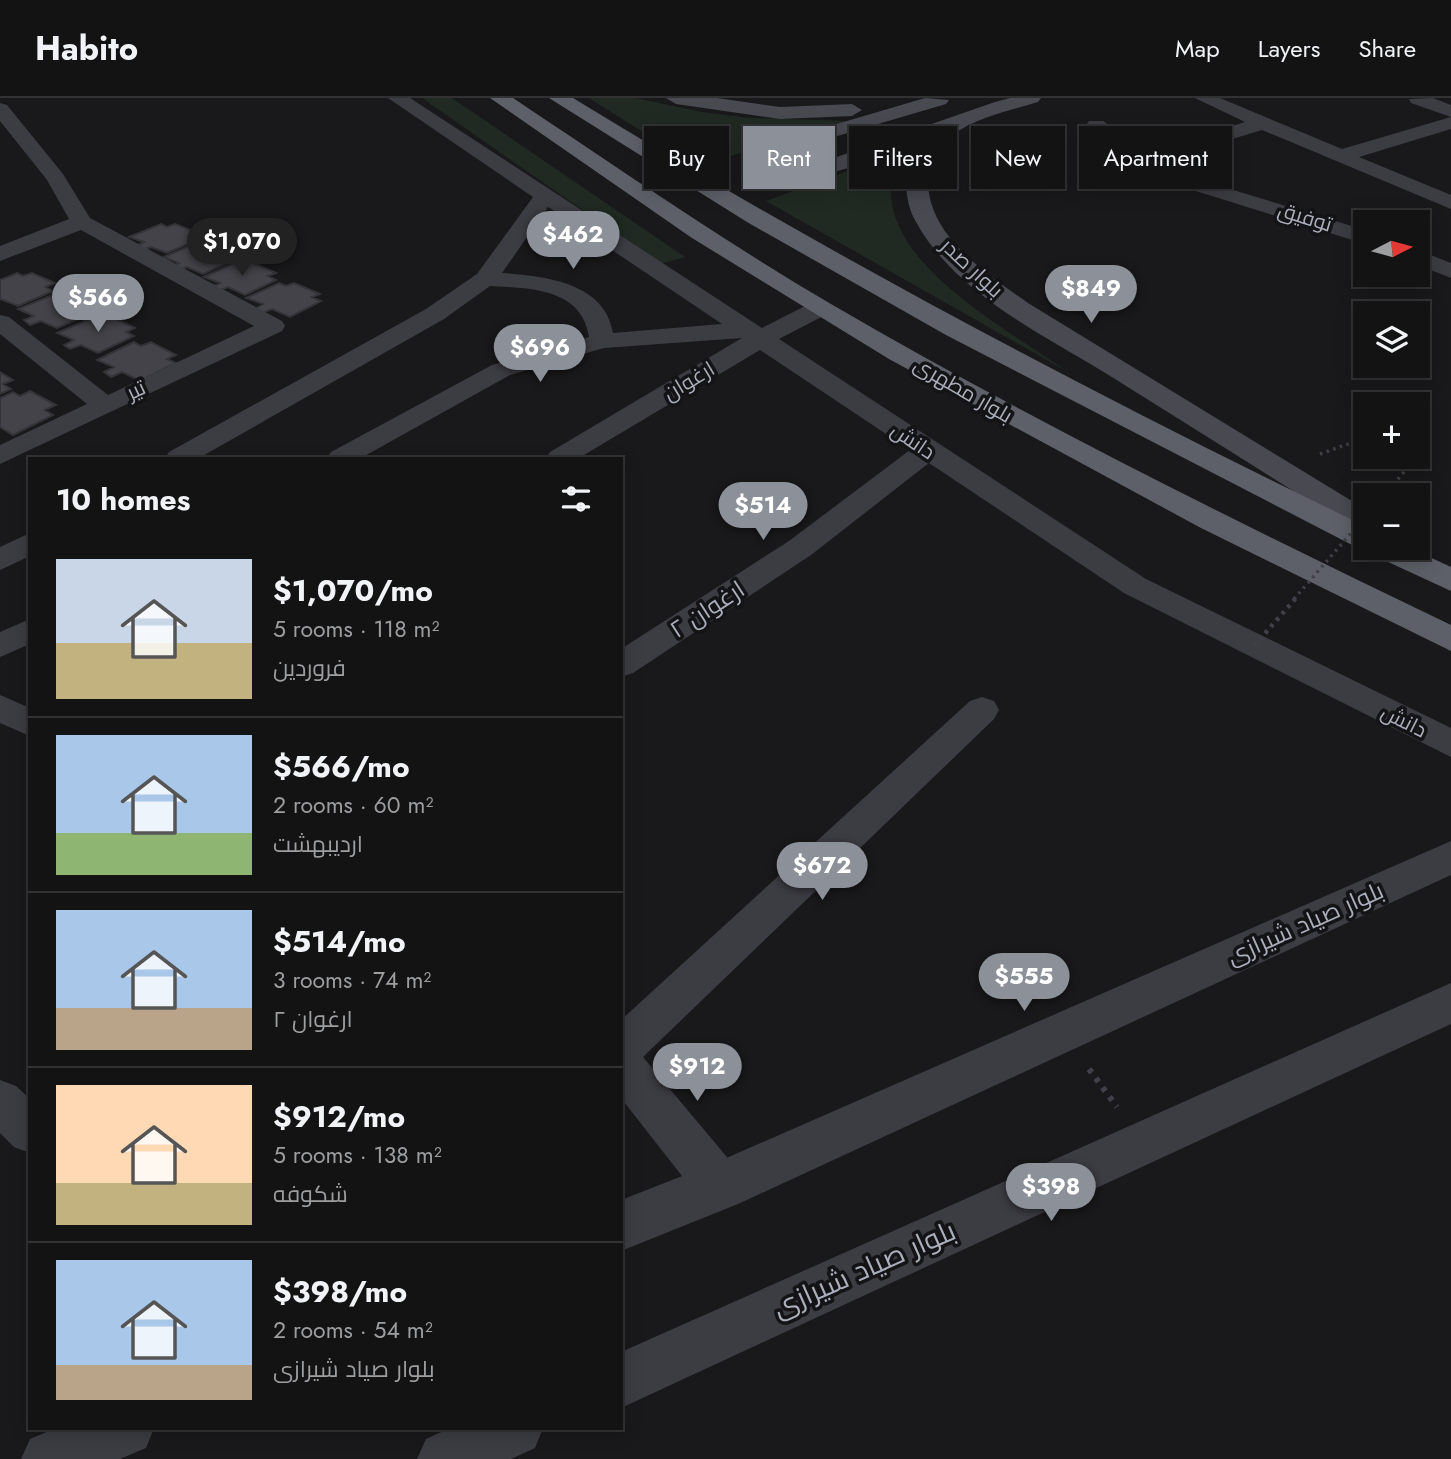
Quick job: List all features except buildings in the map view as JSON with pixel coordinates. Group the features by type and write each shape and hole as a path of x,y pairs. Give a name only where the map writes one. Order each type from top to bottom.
{"highway":[{"name":"بلوار مطهری","path":"500,98 650,200 820,308 1026,425 1451,639"},
{"path":"559,98 696,185 805,245 1106,409 1353,532"},
{"path":"1411,560 1451,578"}],"main road":[{"path":"676,98 780,113 829,113 942,99"},
{"name":"بلوار صدر","path":"1031,98 972,116 934,139 923,155 918,198 929,227 987,288 1353,516"},
{"path":"942,99 776,148 766,154 765,162 785,171 823,169 972,116"},
{"path":"1423,560 1451,578"}],"street":[{"name":"دانش","path":"397,98 1135,586 1451,744"},
{"path":"1204,98 1451,203"},
{"path":"1418,99 1451,111"},
{"path":"0,109 56,178 82,222 0,254"},
{"path":"1232,132 1262,123"},
{"path":"1340,156 1451,123"},
{"name":"توفیق","path":"1209,189 1353,233"},
{"path":"181,457 435,314 485,279 511,247 545,195"},
{"name":"تیر","path":"0,456 272,326 82,222"},
{"path":"1430,262 1451,271"},
{"path":"485,279 532,282 572,294 597,315 602,341"},
{"name":"ارغوان","path":"562,457 753,334 820,308"},
{"path":"0,322 104,405"},
{"path":"343,457 501,370 602,341 753,334"},
{"name":"ارغوان ۲","path":"623,664 800,548 927,450"},
{"path":"0,559 28,544"},
{"path":"0,646 28,631"},
{"path":"0,708 28,722"},
{"path":"623,1047 982,710"},
{"name":"بلوار صیاد شیرازی","path":"623,1225 720,1186 1451,857"},
{"name":"بلوار صیاد شیرازی","path":"623,1379 1451,1003"},
{"path":"623,1065 720,1186"},
{"path":"0,1101 28,1129"},
{"path":"50,1459 121,1430"},
{"path":"446,1459 510,1430"}],"path":[{"path":"1394,483 1407,469"},
{"path":"1254,646 1353,531"},
{"path":"1061,1032 1143,1142"}],"shaded area":[{"path":"422,98 452,98 685,257 660,264"},
{"path":"589,98 636,98 702,112 750,118 848,121 831,126 743,126 743,152 729,156 729,126 644,126 644,133"},
{"path":"849,170 849,189 891,189 898,223 913,250 934,274 989,319 1068,372 766,201 798,189 835,189 835,176"}]}
